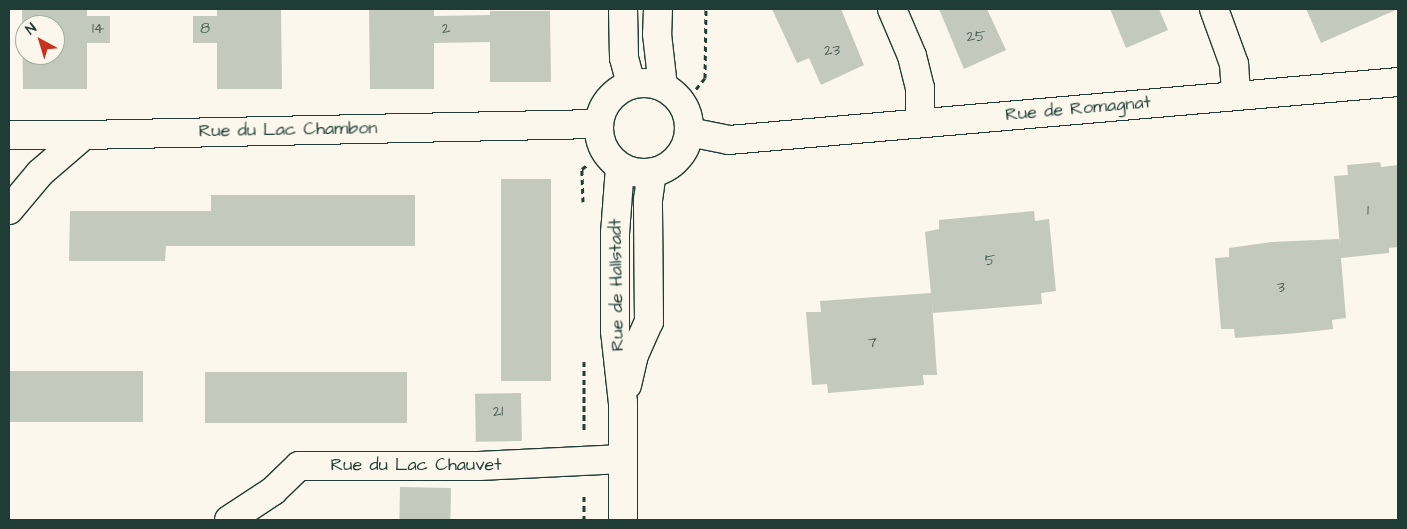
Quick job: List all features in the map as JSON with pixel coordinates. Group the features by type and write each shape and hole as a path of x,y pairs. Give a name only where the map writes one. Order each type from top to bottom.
{"street":[{"path":"623,9 624,58 631,84"},
{"path":"658,9 662,86"},
{"path":"892,9 912,56 920,88 920,123"},
{"path":"1214,9 1234,64 1236,96"},
{"name":"Rue de Romagnat","path":"689,132 729,140 1398,82"},
{"path":"647,83 662,86 674,94 683,105 688,118 689,132 685,146 677,158 666,167 652,172 636,172 620,166 603,148 598,124 608,99 619,90 631,84 647,83"},
{"name":"Rue du Lac Chambon","path":"9,136 598,124"},
{"path":"9,210 40,173 84,135"},
{"name":"Rue de Hallstadt","path":"620,166 615,233 615,331 623,404 623,520"},
{"name":"Rue de Hallstadt","path":"623,404 634,355 649,322 648,200 652,172"},
{"name":"Rue du Lac Chauvet","path":"229,520 273,492 299,466 479,466 623,459"}],"path":[{"path":"683,105 705,78 706,9"}],"building":[{"path":"22,9 87,9 87,16 110,16 110,43 87,43 87,89 23,89 23,65 65,65 65,15 22,15"},
{"path":"217,9 281,9 282,89 217,89 217,43 193,43 193,16 217,16"},
{"path":"369,9 434,9 434,16 490,15 490,11 550,11 551,82 490,82 490,42 434,43 434,89 370,89"},
{"path":"772,9 841,9 864,65 821,85 809,58 797,63"},
{"path":"939,9 987,9 1006,50 964,69"},
{"path":"1110,9 1159,9 1168,30 1126,48"},
{"path":"1306,9 1398,9 1321,43"},
{"path":"1380,162 1381,167 1398,165 1398,247 1389,248 1389,253 1341,258 1346,318 1332,320 1333,329 1298,333 1235,338 1234,329 1221,329 1215,258 1229,257 1229,248 1272,242 1339,239 1340,247 1334,176 1348,175 1347,165"},
{"path":"501,179 551,179 551,381 501,381"},
{"path":"211,195 415,195 415,246 166,246 165,261 69,261 70,211 211,211"},
{"path":"1034,211 1035,221 1049,219 1056,291 1041,293 1042,304 933,313 932,302 937,375 923,375 924,385 828,393 827,384 812,385 806,312 821,312 820,301 931,293 925,232 939,229 939,220"},
{"path":"9,371 143,371 143,422 9,422"},
{"path":"205,372 407,372 407,423 205,423"},
{"path":"521,393 522,441 476,442 475,394"},
{"path":"400,487 451,488 450,520 399,519"}]}
